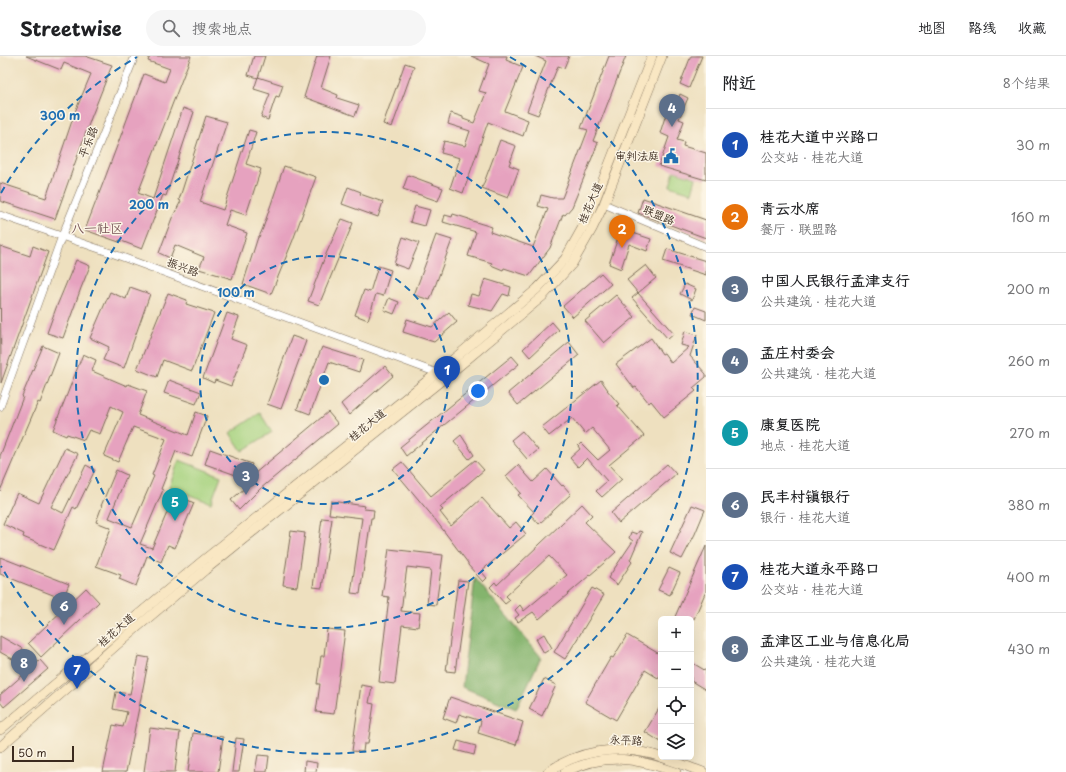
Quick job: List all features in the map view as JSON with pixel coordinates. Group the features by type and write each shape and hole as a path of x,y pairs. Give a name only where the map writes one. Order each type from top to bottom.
{"main road":[{"name":"桂花大道","path":"0,730 200,562 437,373 537,289 565,259 595,200 652,56"},
{"name":"桂花大道","path":"0,747 205,570 447,376 543,296 572,264 592,229 604,204 662,56"},
{"name":"永平路","path":"548,772 576,757 601,751 623,750 650,754 703,772"},
{"name":"永平路","path":"565,772 579,765 602,759 622,759 648,762 676,772"}],"street":[{"name":"平乐路","path":"0,406 62,236 135,56"},
{"name":"联盟路","path":"604,204 706,247"},
{"name":"振兴路","path":"0,215 62,236 447,376"}],"green space":[{"path":"674,171 696,178 692,193 670,186"},
{"path":"260,413 272,432 242,451 230,433"},
{"path":"179,460 221,476 211,503 169,487"},
{"path":"475,578 541,657 516,709 462,687"}],"building":[{"path":"26,56 85,56 112,65 91,118 55,219 0,201 0,183 46,198 75,112 91,74 64,63 61,70"},
{"path":"150,56 191,56 138,193 153,199 183,108 194,112 166,196 163,195 142,249 119,240 119,242 85,230 144,74 165,82 170,69 148,61"},
{"path":"254,56 265,56 258,78 248,75"},
{"path":"317,56 331,56 321,88 338,95 337,98 359,105 355,116 304,97"},
{"path":"471,56 507,56 506,60 523,67 505,111 528,120 523,136 488,122 463,193 450,188 460,158 441,153 444,141 465,146 470,131 448,124 451,113 474,123 486,93 479,91 489,64"},
{"path":"535,56 569,56 564,68 558,66 538,115 527,111 546,61"},
{"path":"609,56 626,56 593,141 598,143 572,207 565,215 563,214 550,248 529,276 504,268 503,270 491,265 492,263 468,256 476,232 443,222 445,215 452,217 453,214 492,227 490,232 533,247 548,209 538,206 541,195 553,198 562,198 588,130 581,128"},
{"path":"691,56 702,56 689,88 680,84"},
{"path":"405,63 414,66 392,127 383,124"},
{"path":"258,77 283,85 279,97 276,96 268,120 261,117 270,94 254,89"},
{"path":"680,94 688,98 679,119 684,121 677,140 684,142 683,146 706,153 706,180 659,166 669,137 660,133 666,114 671,116"},
{"path":"206,116 227,122 200,202 223,210 249,130 256,132 246,164 261,169 246,215 230,210 225,225 247,233 232,279 199,269 204,257 175,245 170,258 159,253 172,218 181,201 179,200"},
{"path":"500,140 516,146 509,165 519,169 508,198 482,188"},
{"path":"284,166 316,177 271,294 243,284 258,237 263,228"},
{"path":"408,175 443,188 438,201 403,189"},
{"path":"348,187 361,192 360,194 383,202 378,217 342,204"},
{"path":"643,198 706,220 706,238 638,213"},
{"path":"415,206 430,210 425,226 410,222"},
{"path":"342,219 353,223 319,305 308,301 326,254"},
{"path":"621,229 651,239 647,251 629,244 621,269 609,264"},
{"path":"436,235 452,240 430,300 414,295"},
{"path":"403,237 419,243 408,269 394,264"},
{"path":"0,246 30,256 33,246 48,252 1,383"},
{"path":"667,249 706,261 706,275 663,261"},
{"path":"76,260 90,266 63,338 47,333"},
{"path":"646,265 656,278 638,293 627,280"},
{"path":"378,266 391,270 383,296 376,294 368,320 355,315 364,290 370,292"},
{"path":"601,273 611,284 573,317 563,306"},
{"path":"485,279 511,287 509,296 503,294 492,311 468,305 471,294 479,296"},
{"path":"685,284 696,289 692,300 680,294"},
{"path":"130,287 150,294 124,368 103,360 109,347 90,338 110,292 126,299"},
{"path":"168,293 187,300 186,304 214,313 192,371 163,360 157,377 137,369"},
{"path":"638,293 674,334 668,339 632,298"},
{"path":"616,295 635,317 604,343 585,321"},
{"path":"389,298 399,302 394,314 384,310"},
{"path":"695,307 706,311 706,320 692,314"},
{"path":"449,312 457,322 434,342 403,332 407,319 432,327"},
{"path":"227,313 239,317 231,339 247,345 231,386 215,380 214,383 203,378"},
{"path":"552,322 559,330 530,357 523,349"},
{"path":"685,331 697,335 690,356 706,374 706,377 693,388 696,391 664,417 651,401 649,403 636,387 634,388 616,364 651,338 662,354 664,353 671,363 689,347 681,345"},
{"path":"292,336 306,341 281,409 267,404"},
{"path":"569,342 579,355 518,405 508,393"},
{"path":"43,346 59,353 40,403 38,402 0,491 0,456 23,397 22,396"},
{"path":"322,347 363,360 359,372 329,362 310,414 297,409"},
{"path":"83,354 96,360 92,371 127,386 128,384 147,391 138,415 188,435 196,412 207,416 192,457 176,451 161,489 163,490 140,544 152,548 175,494 194,503 175,548 168,545 161,562 147,556 136,586 119,579 121,575 96,566 111,528 96,522 116,470 127,475 109,518 132,527 154,476 152,475 166,439 133,427 118,462 104,456 123,412 111,406 100,434 89,430 84,440 67,434 66,436 53,430"},
{"path":"512,356 519,364 406,456 400,447"},
{"path":"385,366 393,376 349,415 341,404"},
{"path":"169,380 201,392 196,404 164,393"},
{"path":"601,380 619,404 617,405 644,436 609,465 622,479 602,497 596,491 607,481 587,458 578,467 570,458 580,449 578,446 581,443 598,460 610,450 592,428 585,434 572,418 549,436 542,427"},
{"path":"328,412 338,424 260,489 239,510 231,500 253,481 248,479"},
{"path":"522,431 538,450 527,459 511,440"},
{"path":"461,435 474,455 469,459 454,441"},
{"path":"65,448 78,454 51,507 63,513 86,465 95,470 76,509 73,507 54,550 23,537 24,534 3,524 17,493 39,503"},
{"path":"210,449 252,464 247,479 205,464"},
{"path":"475,460 484,470 440,507 443,510 440,512 451,526 482,498 509,528 516,522 526,534 481,571 487,578 483,582 468,565 434,518 393,469 402,462 431,496"},
{"path":"667,464 676,474 619,523 611,513"},
{"path":"518,465 533,482 547,469 571,494 539,524 531,515 534,512 518,495 521,493 506,476"},
{"path":"331,501 365,506 364,509 374,510 373,518 371,518 360,594 351,593 362,518 329,514"},
{"path":"582,504 592,515 585,522 616,552 539,619 533,612 518,622 515,618 519,615 515,610 520,605 524,611 567,575 549,556 506,596 510,600 505,604 490,587 495,582 497,585"},
{"path":"692,505 705,510 682,559 670,553"},
{"path":"322,518 332,519 322,588 313,587"},
{"path":"291,531 305,533 297,587 283,585"},
{"path":"639,531 642,532 630,560 632,562 617,585 608,578 633,541 629,538 631,532 637,534"},
{"path":"706,546 706,591 694,619 694,616 675,616"},
{"path":"389,549 443,555 436,605 427,604 431,570 407,567 401,611 420,613 418,627 402,625 395,684 379,682 389,597 382,596"},
{"path":"0,557 69,584 63,599 0,574"},
{"path":"669,568 680,573 670,595 658,590"},
{"path":"458,580 468,581 455,672 446,671"},
{"path":"86,588 99,602 41,657 28,643"},
{"path":"592,588 604,595 565,659 554,652"},
{"path":"327,629 345,631 334,714 316,712 320,684 317,684 321,656 324,656"},
{"path":"544,634 552,648 544,653 536,639"},
{"path":"627,635 658,653 658,678 645,670 616,720 585,702 611,657 613,658"},
{"path":"0,636 23,649 16,661 0,652"},
{"path":"138,656 149,658 126,772 103,772 113,725 123,727 127,712 113,709 116,692 130,694"},
{"path":"40,660 48,669 4,707 0,702 0,695"},
{"path":"694,664 706,671 706,690 694,683"},
{"path":"544,679 556,685 542,716 529,709"},
{"path":"361,685 372,687 369,703 374,704 368,744 364,744 363,752 352,751"},
{"path":"450,697 523,722 516,745 478,733 481,721 459,714 456,723 443,718"},
{"path":"658,710 658,740 645,732"},
{"path":"150,728 180,732 175,772 144,772"},
{"path":"193,733 223,737 218,772 188,772"},
{"path":"236,738 244,739 239,772 232,772"},
{"path":"458,741 476,746 474,755 455,750"},
{"path":"258,755 269,756 267,772 255,772"},
{"path":"305,761 317,763 316,772 304,772"}],"place":[{"name":"孟庄村委会","path":"672,127"},
{"name":"审判法庭","path":"671,156"},
{"name":"青云水席","path":"622,248"},
{"name":"桂花大道中兴路口","path":"447,389"},
{"name":"中国人民银行孟津支行","path":"246,495"},
{"name":"康复医院","path":"175,521"},
{"name":"民丰村镇银行","path":"64,625"},
{"name":"孟津区工业与信息化局","path":"24,682"},
{"name":"桂花大道永平路口","path":"77,689"}],"district":[{"name":"八一社区","path":"97,228"}]}
